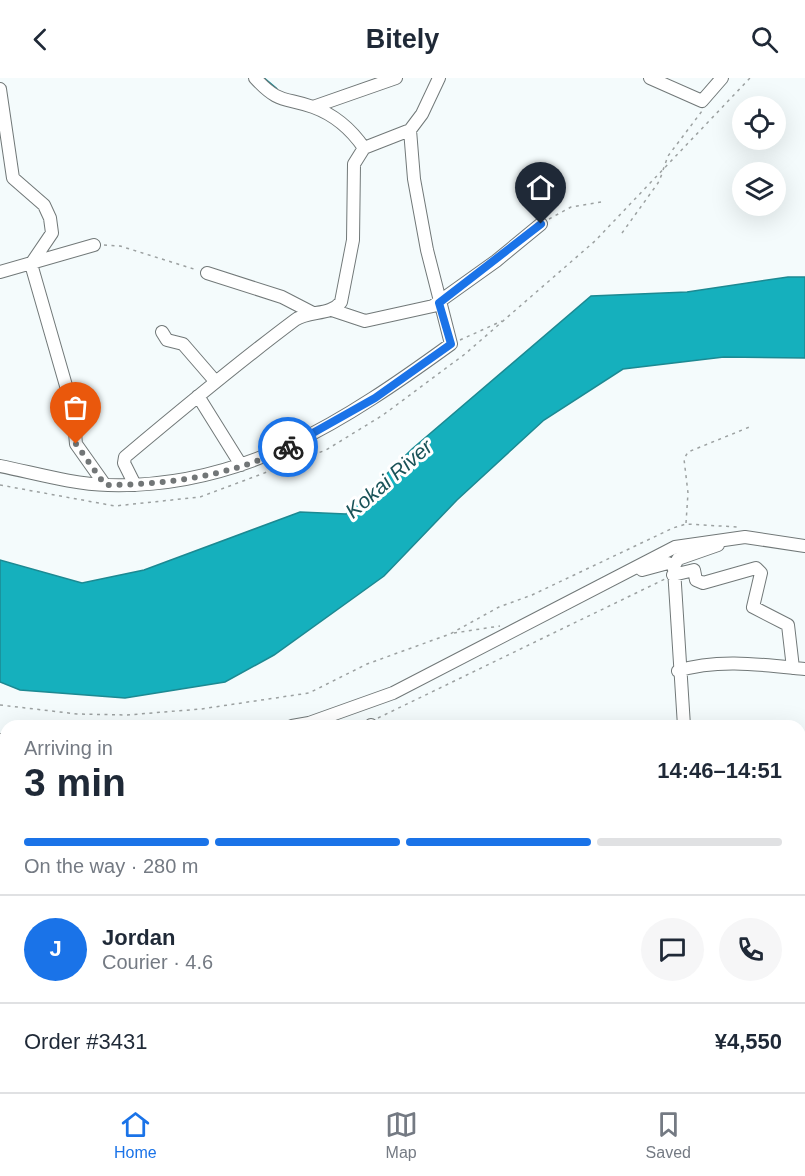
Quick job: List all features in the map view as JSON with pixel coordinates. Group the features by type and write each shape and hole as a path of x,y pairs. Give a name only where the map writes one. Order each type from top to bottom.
{"street":[{"path":"255,78 279,99 314,107 346,125 364,148"},
{"path":"314,107 396,78"},
{"path":"332,310 341,302 344,294 352,240 354,164 364,148 410,130 422,114 439,78"},
{"path":"650,78 702,101 722,78"},
{"path":"0,89 13,178 44,205 50,218 52,233 31,264"},
{"path":"0,466 105,485 135,485 175,482 241,465 284,449 330,425 393,386 451,344 439,303 414,179 410,130"},
{"path":"135,485 124,463 125,457 215,381 299,318 332,310 365,321 376,320 439,303 541,224"},
{"path":"0,272 94,245"},
{"path":"31,264 73,410 76,444 105,485"},
{"path":"207,273 282,297 313,313"},
{"path":"162,332 167,340 183,344 215,381"},
{"path":"198,396 241,465"},
{"path":"317,720 393,693 675,548 741,532 805,546"},
{"path":"683,720 678,672 673,571 678,559 741,532"},
{"path":"602,584 660,564 668,563 673,571"},
{"path":"673,571 694,570 696,580 703,584 756,568 761,573 753,607 788,625 799,668 747,664 692,667 678,672"}],"path":[{"path":"0,485 114,506 200,497 326,450 383,415 465,354 595,241 750,78"},
{"path":"622,233 658,183 668,156 702,112 702,101"},
{"path":"541,224 571,207 601,202"},
{"path":"94,245 120,246 207,273"},
{"path":"451,344 506,319"},
{"path":"686,524 688,493 684,459 688,452 752,426"},
{"path":"0,705 77,714 126,715 201,709 309,693 367,664 450,634 499,607 532,595 608,557 686,524 741,532"},
{"path":"375,720 673,571"},
{"path":"450,634 508,624 524,624"}],"water":[{"name":"Kokai River","path":"788,277 805,277 805,358 724,357 623,369 544,420 457,500 384,576 274,655 225,682 125,698 20,690 0,682 0,560 82,583 144,570 300,512 346,514 412,449 591,296 687,292"}],"waterway":[{"path":"263,78 276,89"}],"way so far":[{"path":"76,444 105,485 175,482 260,460 288,447"}],"route":[{"path":"288,447 375,398 451,344 439,303 541,224"}]}
